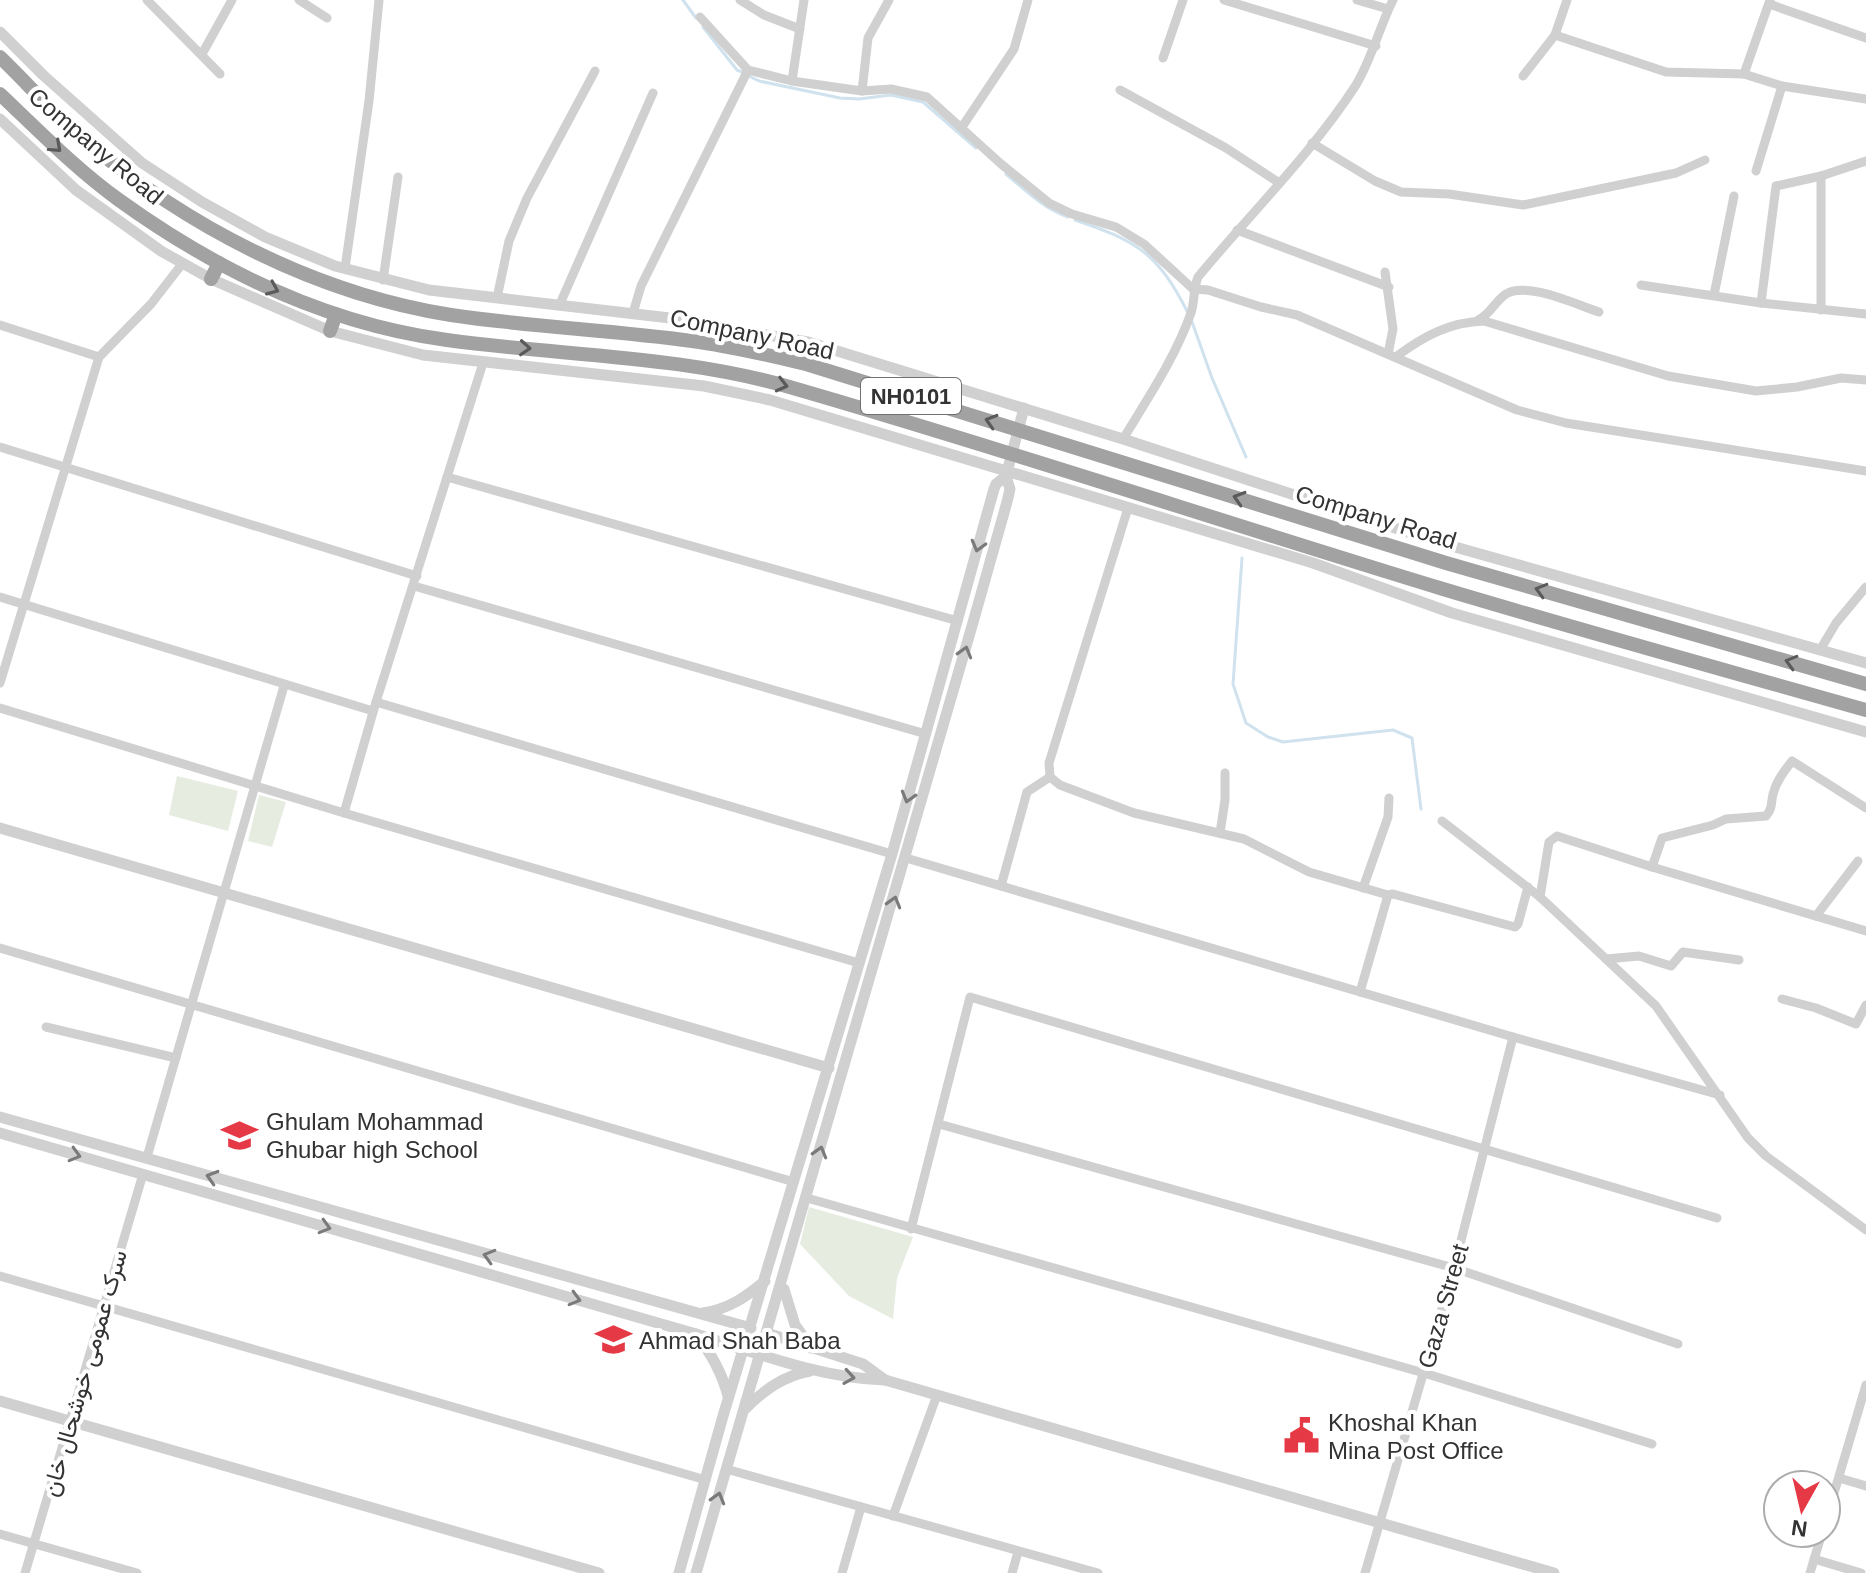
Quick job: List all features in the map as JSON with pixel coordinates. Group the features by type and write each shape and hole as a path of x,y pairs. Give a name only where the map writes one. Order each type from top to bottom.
{"highway":[{"name":"Company Road","path":"0,57 86,141 144,185 238,243 334,285 401,305 450,315 647,335 739,349 806,364 1446,563 1866,684"},
{"name":"Company Road","path":"0,94 57,149 117,198 219,263 267,287 336,314 440,339 637,358 721,370 785,385 1012,452 1442,588 1866,710"},
{"path":"211,279 219,263"},
{"path":"330,331 336,314"}],"street":[{"path":"147,0 220,74"},
{"path":"202,54 232,0"},
{"path":"299,0 327,18"},
{"path":"345,268 369,101 379,0"},
{"path":"740,0 764,15 800,29"},
{"path":"792,81 804,0"},
{"path":"862,91 868,38 889,0"},
{"path":"962,127 1014,49 1028,0"},
{"path":"1163,58 1183,0"},
{"path":"1224,0 1376,46"},
{"path":"1123,439 1160,380 1189,316 1198,277 1312,143 1357,83 1376,46 1390,4 1357,0"},
{"path":"1523,76 1555,35 1567,0"},
{"path":"1744,74 1770,2 1866,38"},
{"path":"700,17 748,70 792,81 862,91 891,89 927,97 1049,203 1072,214 1116,227 1144,244 1193,289 1208,290 1297,315 1507,406 1566,423 1866,471"},
{"path":"0,32 43,75 142,163 202,202 265,237 345,268 429,290 633,313 808,342 1123,439 1441,543 1866,663"},
{"path":"1555,35 1666,72 1744,74 1782,86 1866,99"},
{"path":"633,313 641,286 748,70"},
{"path":"497,298 509,241 527,198 595,71"},
{"path":"1756,171 1782,86"},
{"path":"1120,90 1226,148 1278,182"},
{"path":"559,306 653,93"},
{"path":"0,119 76,190 182,264 330,331 423,355 704,386 770,400 1313,563 1452,613 1866,732"},
{"path":"1312,143 1375,181 1401,192 1449,194 1523,205 1676,173 1705,160"},
{"path":"1761,303 1776,187 1866,161"},
{"path":"1821,176 1821,310"},
{"path":"383,280 398,177"},
{"path":"1714,295 1734,196"},
{"path":"1237,230 1389,287"},
{"path":"0,683 99,357 151,304 182,264"},
{"path":"1385,272 1393,329 1392,355"},
{"path":"1641,285 1761,303 1866,314"},
{"path":"1475,321 1488,315 1495,303 1509,292 1528,289 1599,312"},
{"path":"1392,355 1425,335 1466,321 1484,321 1668,376 1756,391 1841,378 1866,380"},
{"path":"0,325 99,357"},
{"path":"344,813 374,707 483,363"},
{"path":"696,1573 883,939 1007,502 1010,489 1007,472 1024,408"},
{"path":"0,447 415,581 926,734"},
{"path":"679,1573 892,854 994,489 1007,472"},
{"path":"447,477 958,621"},
{"path":"1128,508 1049,763 1050,777 1060,785 1134,813 1220,833 1256,845 1309,872 1515,927 1528,887"},
{"path":"1820,650 1836,623 1866,587"},
{"path":"0,597 284,686 374,707 892,854"},
{"path":"147,1157 284,686"},
{"path":"0,708 344,813 859,963"},
{"path":"1652,867 1662,838 1726,819 1766,816 1772,809 1772,793 1792,761 1866,808"},
{"path":"916,766 931,770"},
{"path":"1220,833 1225,773"},
{"path":"1001,886 1027,792 1050,777"},
{"path":"1363,888 1388,817 1389,798"},
{"path":"1442,821 1540,897 1656,1006 1748,1138 1766,1156 1866,1230"},
{"path":"0,828 829,1068"},
{"path":"1540,897 1549,842 1557,836 1866,931"},
{"path":"906,858 1720,1095"},
{"path":"1816,916 1858,861"},
{"path":"1360,992 1388,895"},
{"path":"868,935 883,939"},
{"path":"0,948 794,1182"},
{"path":"1606,959 1639,956 1671,966 1683,952 1739,960"},
{"path":"911,1229 970,997 1717,1218"},
{"path":"1782,999 1856,1024 1866,1005"},
{"path":"46,1027 176,1058"},
{"name":"Gaza Street","path":"1365,1573 1454,1268 1513,1037"},
{"path":"0,1117 751,1328 863,1364 885,1380"},
{"path":"939,1124 1454,1268 1678,1344"},
{"path":"31,1142 36,1127"},
{"path":"0,1133 760,1354 851,1379 885,1380 1554,1573"},
{"name":"سرک عمومی خوشحال خان","path":"25,1573 143,1174"},
{"path":"235,1201 239,1186"},
{"path":"807,1198 1424,1373 1652,1444"},
{"path":"0,1276 706,1480"},
{"path":"783,1280 785,1301 795,1325 811,1348"},
{"path":"699,1314 719,1311 744,1299 765,1281"},
{"path":"696,1334 723,1377 729,1398"},
{"path":"743,1411 760,1394 794,1374 817,1370"},
{"path":"1842,1469 1866,1385"},
{"path":"893,1516 937,1395"},
{"path":"0,1401 599,1573"},
{"path":"726,1469 1098,1573"},
{"path":"1842,1479 1866,1486"},
{"path":"842,1573 861,1507"},
{"path":"0,1534 137,1573"},
{"path":"1810,1573 1817,1549"},
{"path":"1012,1573 1018,1552"},
{"path":"1814,1559 1861,1573"}],"shaded area":[{"path":"177,776 238,791 228,831 169,815"},
{"path":"259,795 286,802 272,847 248,841"},
{"path":"809,1207 913,1237 897,1278 893,1319 849,1296 800,1244"}],"waterway":[{"path":"683,0 696,18"},
{"path":"703,27 737,70 742,72"},
{"path":"749,76 759,81 840,98 891,95 923,102 976,148"},
{"path":"1006,174 1043,204 1068,217"},
{"path":"1075,220 1115,235 1144,252 1166,276 1188,313"},
{"path":"1191,319 1246,457"},
{"path":"1242,558 1233,684 1246,723 1268,737 1283,742 1393,730 1412,738 1421,809"}],"place":[{"name":"Ghulam Mohammad Ghubar high School","path":"240,1135"},
{"name":"Ahmad Shah Baba","path":"613,1340"},
{"name":"Khoshal Khan Mina Post Office","path":"1302,1436"}]}
